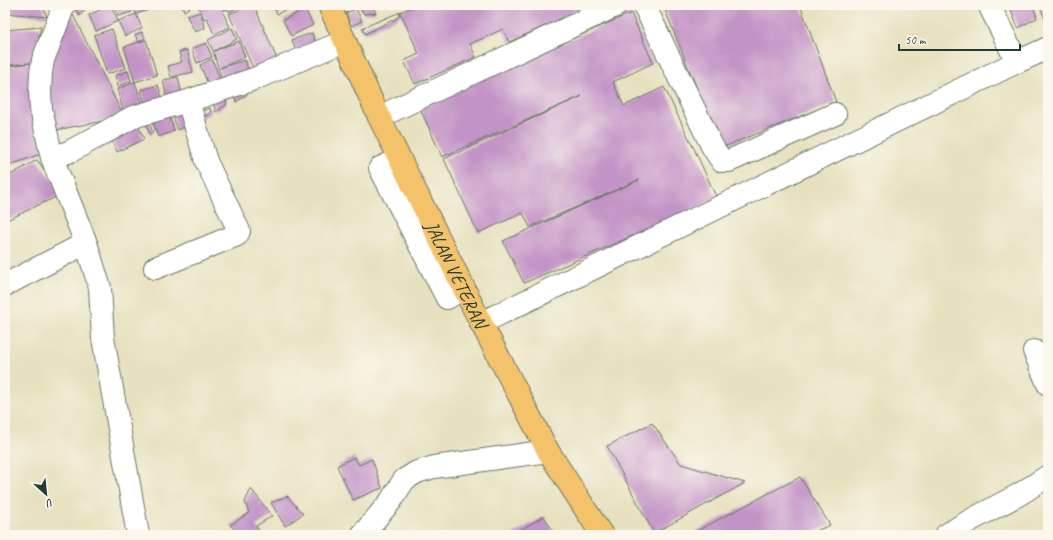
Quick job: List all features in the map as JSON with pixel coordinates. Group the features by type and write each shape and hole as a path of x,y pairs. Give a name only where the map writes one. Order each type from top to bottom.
{"highway":[{"name":"JALAN VETERAN","path":"329,5 379,117 481,323 548,451 602,535"}],"street":[{"path":"64,5 43,60 40,92 41,109 52,158 86,243 100,288 103,338 138,535"},
{"path":"379,117 617,5"},
{"path":"644,5 712,146 722,161 729,161 835,114"},
{"path":"989,5 1017,62"},
{"path":"52,158 71,151 132,117 188,101 254,79 345,41"},
{"path":"481,323 1048,48"},
{"path":"155,268 237,235 239,231 206,161 188,101"},
{"path":"5,285 86,243"},
{"path":"1034,351 1048,384"},
{"path":"362,535 390,502 404,480 417,472 434,467 548,451"},
{"path":"946,535 1020,494 1048,476"}],"building":[{"path":"5,5 42,5 47,17 5,13"},
{"path":"73,5 88,5 80,16"},
{"path":"99,5 111,5 118,21 96,31 89,15 100,10"},
{"path":"115,5 130,5 132,12 118,16"},
{"path":"133,5 149,5 151,9 136,14"},
{"path":"182,5 193,5 184,11"},
{"path":"198,5 243,5 229,12 227,9 222,11 230,27 214,34 207,18 204,19"},
{"path":"254,5 280,66 257,77 229,14"},
{"path":"273,5 292,5 293,6 277,14"},
{"path":"295,5 308,5 297,10"},
{"path":"358,5 372,5 376,13 364,14"},
{"path":"417,5 592,5 509,42 503,29 470,44 476,57 415,84 404,61 419,54 400,12"},
{"path":"663,5 800,5 836,102 721,148"},
{"path":"1009,5 1033,5 1037,18 1018,28"},
{"path":"69,7 124,117 51,131 46,54"},
{"path":"1048,7 1048,26 1041,10"},
{"path":"305,9 313,25 291,36 283,20"},
{"path":"356,9 362,21 351,26 346,13"},
{"path":"200,12 205,28 195,32 187,16"},
{"path":"400,12 399,17 365,34 362,28"},
{"path":"631,13 653,63 613,82 624,106 664,87 717,199 524,283 503,241 639,180 530,227 523,213 478,233 444,159 582,96 442,157 419,106"},
{"path":"136,14 142,28 125,36 118,21"},
{"path":"41,27 33,63 43,153 5,167 5,67 30,63 5,65 5,30"},
{"path":"232,28 237,39 214,51 239,41 245,57 220,68 245,60 250,77 224,86 208,40"},
{"path":"112,29 126,68 107,74 94,35"},
{"path":"142,32 145,38 139,42 135,35"},
{"path":"312,33 318,50 298,57 292,40"},
{"path":"146,40 157,75 135,82 124,47"},
{"path":"206,43 212,57 197,63 192,49"},
{"path":"187,50 193,72 171,77 168,66 182,62 179,52"},
{"path":"212,59 220,79 208,84 200,65"},
{"path":"128,71 131,81 118,86 115,76"},
{"path":"178,77 183,100 168,103 163,80"},
{"path":"135,82 144,109 124,114 117,89"},
{"path":"158,85 165,107 147,112 141,90"},
{"path":"246,87 248,94 236,102 233,91"},
{"path":"228,93 226,105 216,112 212,98"},
{"path":"210,108 211,113 195,121 192,114"},
{"path":"187,111 192,123 178,130 172,114"},
{"path":"169,114 174,131 158,137 152,120"},
{"path":"148,120 153,133 150,135 145,121"},
{"path":"137,123 144,139 117,152 110,137"},
{"path":"37,160 62,194 5,221 5,178"},
{"path":"652,423 681,464 745,483 654,533 607,446"},
{"path":"354,457 359,465 372,459 382,488 353,500 337,466"},
{"path":"800,477 830,525 807,535 689,535"},
{"path":"251,489 272,516 256,526 261,533 259,535 241,535 230,525 249,513 245,502"},
{"path":"287,496 303,514 285,526 271,503"},
{"path":"544,516 555,535 512,535"},
{"path":"383,528 390,535 377,535"}]}
